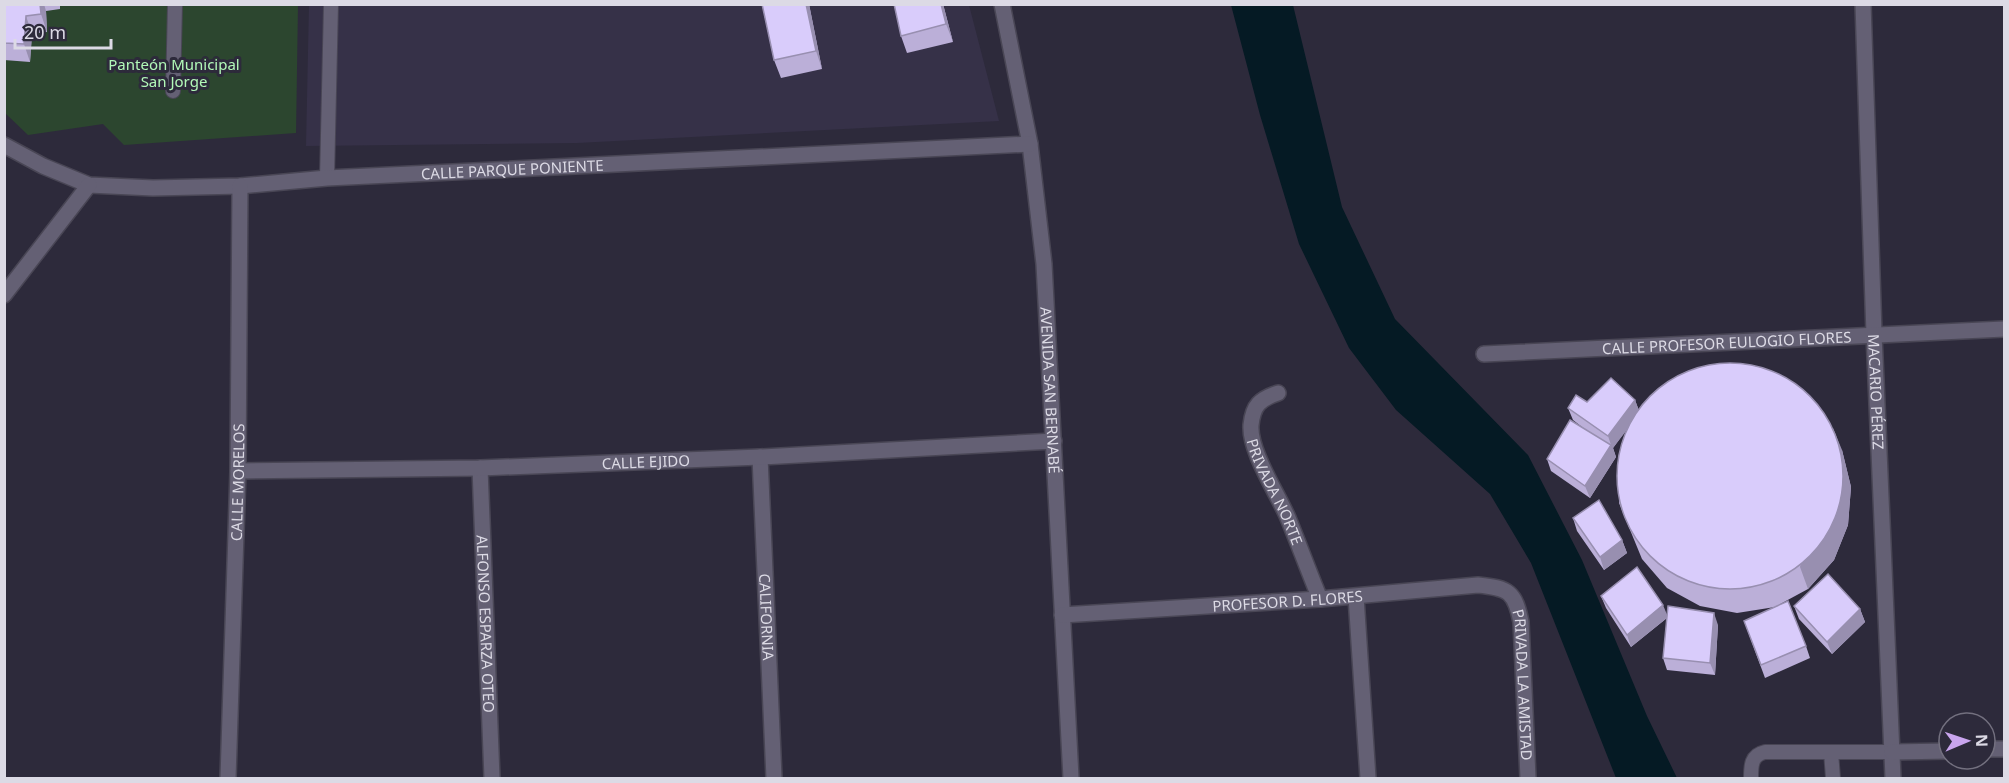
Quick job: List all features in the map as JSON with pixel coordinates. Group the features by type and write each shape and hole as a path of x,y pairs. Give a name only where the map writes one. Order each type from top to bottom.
{"street":[{"name":"AVENIDA SAN BERNABÉ","path":"1002,4 1030,144 1044,264 1071,778"},
{"name":"MACARIO PÉREZ","path":"1863,4 1893,778"},
{"name":"CALLE PARQUE PONIENTE","path":"4,145 89,185 153,188 240,186 327,178 1030,144"},
{"path":"4,295 89,185"},
{"name":"CALLE MORELOS","path":"228,778 238,471 240,186"},
{"name":"CALLE PROFESOR EULOGIO FLORES","path":"1484,354 2004,329"},
{"name":"PRIVADA NORTE","path":"1278,393 1262,398 1255,408 1251,425 1252,440 1287,517 1320,599"},
{"name":"CALLE EJIDO","path":"238,471 480,468 760,457 1054,441"},
{"name":"CALIFORNIA","path":"760,457 774,778"},
{"name":"ALFONSO ESPARZA OTEO","path":"480,468 492,778"},
{"name":"PROFESOR D. FLORES","path":"1062,615 1356,597 1478,585 1503,589 1512,594"},
{"name":"PRIVADA LA AMISTAD","path":"1512,594 1518,605 1521,622 1528,778"},
{"path":"1356,597 1368,778"},
{"path":"1892,753 1937,751"}],"lane":[{"path":"173,91 175,4"},
{"path":"327,178 332,4"},
{"path":"1751,778 1752,763 1755,757 1765,752 1892,753"},
{"path":"1831,752 1833,778"}],"shaded area":[{"path":"309,4 969,5 999,121 577,143 306,146"}],"green space":[{"name":"Panteón Municipal San Jorge","path":"4,5 298,5 296,133 124,145 103,124 28,135 5,113"}],"water":[{"path":"1231,5 1293,5 1342,207 1395,319 1528,455 1582,560 1647,716 1677,778 1616,778 1531,563 1490,494 1396,410 1349,348 1299,244 1260,115"}],"building":[{"path":"4,4 40,4 41,14 26,16 24,44 4,43"},
{"path":"762,4 806,4 816,51 774,60"},
{"path":"894,4 941,4 946,24 901,36"},
{"path":"1730,363 1752,365 1783,376 1810,396 1830,423 1841,454 1843,476 1841,498 1830,529 1810,556 1783,576 1752,587 1730,589 1708,587 1677,576 1650,556 1630,529 1619,498 1617,476 1619,454 1630,423 1650,396 1677,376 1708,365"},
{"path":"1611,378 1635,400 1608,436 1568,408 1576,395 1587,402"},
{"path":"1570,420 1611,445 1585,486 1547,459"},
{"path":"1599,500 1622,540 1600,557 1573,518"},
{"path":"1637,567 1663,605 1627,635 1601,596"},
{"path":"1828,574 1860,609 1827,642 1794,606"},
{"path":"1788,601 1806,646 1761,665 1744,621"},
{"path":"1668,606 1714,613 1710,663 1663,658"}]}
